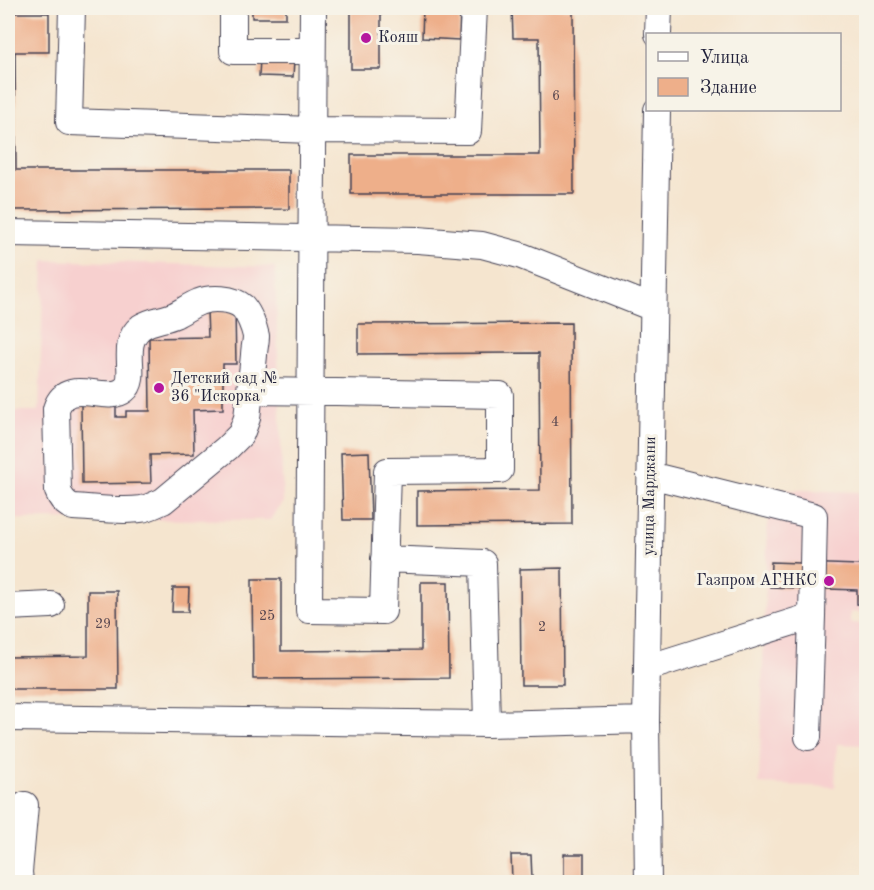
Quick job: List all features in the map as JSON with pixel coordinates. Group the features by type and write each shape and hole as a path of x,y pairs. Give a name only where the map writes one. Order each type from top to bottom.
{"street":[{"path":"72,8 69,122 312,130 468,131 474,8"},
{"path":"233,8 233,51 312,51"},
{"path":"250,391 309,392 500,395 500,470 387,471 383,611 309,610 309,392 310,238 313,8"},
{"path":"658,33 659,8"},
{"name":"улица Марджани","path":"648,882 646,720 657,111"},
{"path":"8,233 418,240 482,245 519,255 653,308"},
{"path":"214,299 231,301 242,307 250,318 256,337 250,391 247,418 241,434 164,501 152,507 132,510 73,507 60,498 56,409 58,401 70,392 115,394 122,392 128,386 130,378 129,346 139,328 149,322 174,315 199,302 214,299"},
{"path":"650,476 814,516 808,737"},
{"path":"384,559 483,562 487,724"},
{"path":"8,607 51,605"},
{"path":"647,668 812,616"},
{"path":"8,718 487,724 646,720"},
{"path":"20,882 25,805"}],"shaded area":[{"path":"216,8 216,14 87,9"},
{"name":"Детский сад № 36 \"Искорка\"","path":"44,260 275,267 283,502 270,520 8,519 8,411 39,411"},
{"path":"769,489 859,492 858,525 866,526 866,613 850,612 850,623 866,624 866,745 837,744 835,787 759,784"}],"building":[{"path":"252,8 286,8 286,18 252,18"},
{"name":"Кояш","path":"351,8 381,8 381,69 351,69"},
{"path":"423,8 460,8 459,40 422,38"},
{"path":"512,8 573,8 574,194 351,194 351,155 540,155 539,38 513,38"},
{"path":"8,13 49,13 49,52 15,52 16,170 289,170 289,209 8,210"},
{"path":"260,59 294,60 293,77 259,76"},
{"path":"207,311 235,311 236,364 223,364 223,409 193,410 194,454 150,455 151,483 82,484 81,405 116,405 116,417 126,417 126,411 150,411 149,338 208,337"},
{"path":"571,323 572,524 417,525 417,491 540,490 539,353 358,354 358,324"},
{"path":"369,452 371,520 343,520 341,453"},
{"path":"860,561 866,562 866,605 857,604 857,590 770,587 771,562 859,565"},
{"path":"562,568 563,685 521,685 520,569"},
{"path":"252,579 281,579 281,651 421,650 421,582 448,582 449,678 253,679"},
{"path":"173,588 189,588 188,612 172,612"},
{"path":"88,591 117,591 118,689 8,689 8,657 88,656"},
{"path":"564,854 584,854 584,880 564,880"},
{"path":"511,855 531,855 532,879 512,880"}],"place":[{"name":"Кояш","path":"366,38"},
{"name":"Детский сад № 36 \"Искорка\"","path":"159,388"},
{"name":"Газпром АГНКС","path":"829,581"}]}
